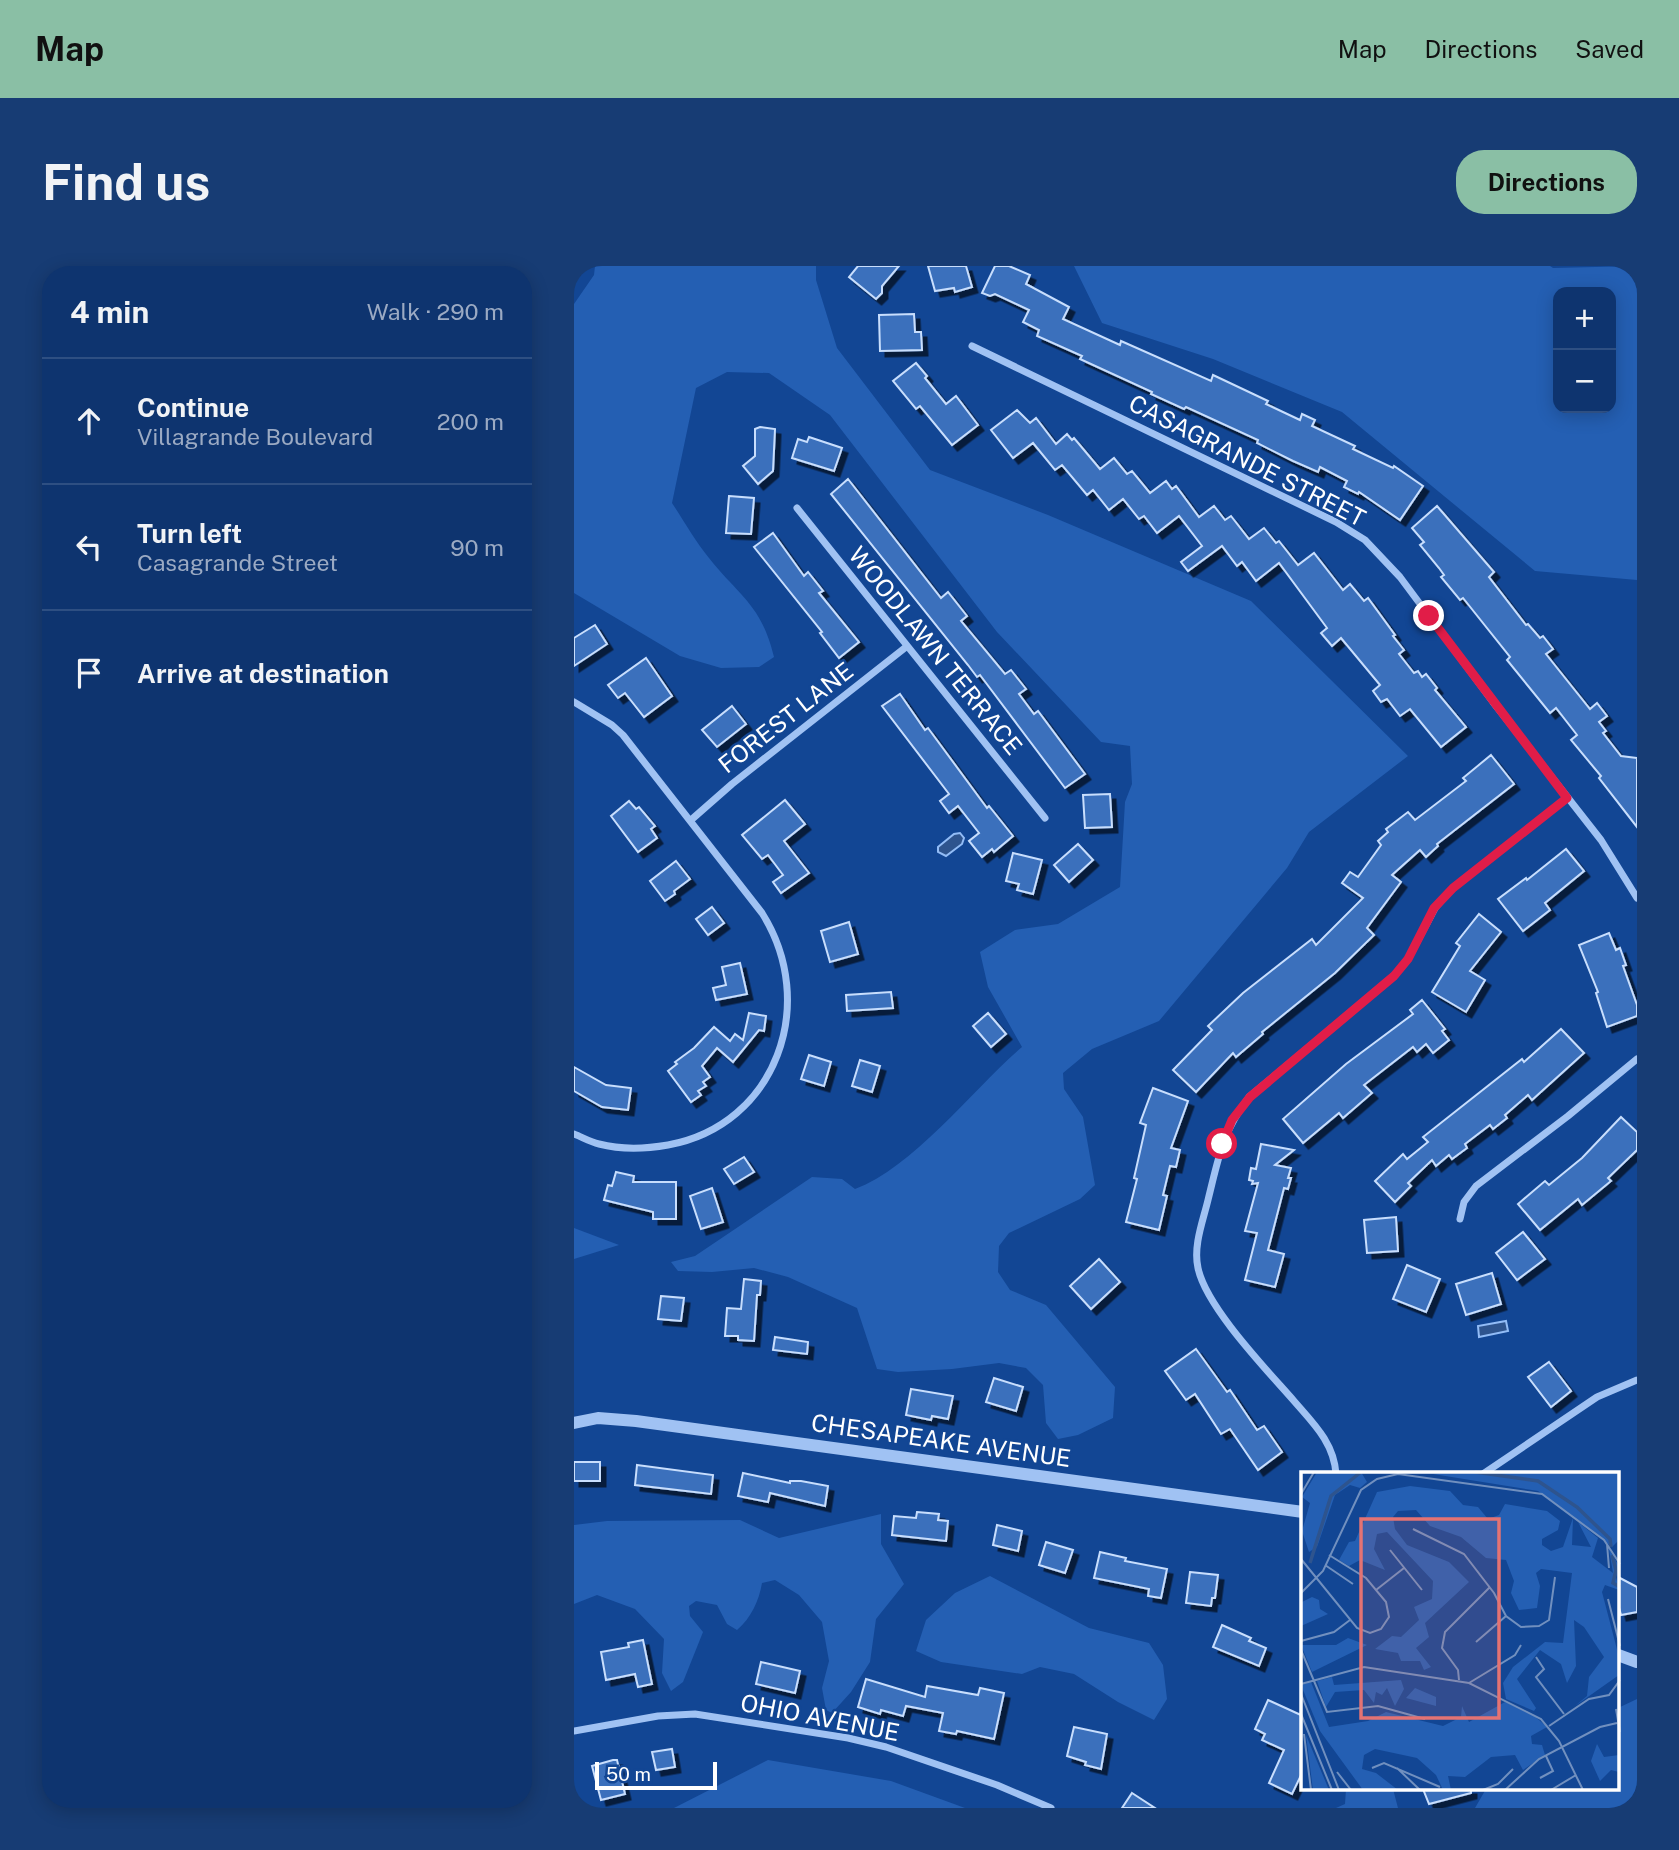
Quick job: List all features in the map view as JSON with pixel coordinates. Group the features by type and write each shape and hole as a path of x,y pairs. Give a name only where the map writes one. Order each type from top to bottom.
{"street":[{"name":"CASAGRANDE STREET","path":"972,346 1336,522 1365,540 1400,577 1601,840 1637,898"},
{"name":"WOODLAWN TERRACE","path":"797,508 1045,818"},
{"name":"FOREST LANE","path":"691,820 732,784 906,647"},
{"path":"574,702 624,735 773,931 787,976 789,1001 786,1030 765,1080 737,1113 708,1132 679,1143 651,1148 598,1144 574,1134"},
{"path":"1336,1472 1334,1455 1323,1434 1261,1363 1208,1295 1198,1268 1196,1253 1222,1144 1232,1120 1250,1097 1394,976 1408,959 1434,908 1453,888 1567,798"},
{"path":"1460,1219 1464,1202 1476,1186 1637,1059"},
{"path":"1486,1472 1597,1396 1637,1380"},
{"name":"CHESAPEAKE AVENUE","path":"574,1423 598,1418 657,1423 1301,1512"},
{"path":"1620,1656 1637,1662"},
{"name":"OHIO AVENUE","path":"574,1731 657,1716 695,1714 848,1738 886,1747 997,1785 1051,1808"}],"shaded area":[{"path":"595,266 816,266 816,280 837,348 930,470 1048,515 1251,601 1408,756 1309,832 1287,868 1159,1021 1092,1049 1063,1073 1064,1089 1083,1117 1095,1185 1080,1199 1009,1233 999,1246 998,1272 1010,1290 1046,1305 1115,1387 1113,1418 1078,1435 1058,1439 1046,1423 1043,1385 1026,1368 999,1363 898,1372 877,1369 857,1308 788,1277 754,1268 712,1272 678,1271 671,1262 695,1256 812,1177 842,1179 855,1189 877,1178 921,1145 1022,1047 988,987 980,952 1015,930 1058,924 1120,887 1125,802 1132,784 1130,746 1101,742 997,632 830,415 769,373 727,372 696,388 672,503 704,551 756,613 769,639 774,657 759,667 721,668 680,656 574,593 574,304 594,275"},
{"path":"1074,266 1637,266 1637,580 1535,571 1342,412 1213,359 1102,323"},
{"path":"960,833 964,838 962,844 946,856 938,852 938,847 954,834"},
{"path":"574,1228 619,1245 574,1259"},
{"path":"1506,1321 1508,1331 1479,1337 1478,1326"},
{"path":"881,1514 881,1544 904,1584 876,1619 870,1662 851,1692 832,1713 826,1710 822,1688 829,1661 822,1622 799,1595 775,1580 762,1583 754,1609 737,1630 727,1624 717,1605 696,1601 689,1606 690,1616 703,1632 683,1682 671,1691 662,1673 664,1639 635,1609 597,1595 574,1604 574,1525 607,1521 740,1520 779,1538"},
{"path":"990,1576 1089,1628 1149,1643 1163,1665 1167,1699 1154,1720 1118,1702 1074,1674 1040,1667 1022,1674 941,1662 916,1651 926,1620 955,1593"},
{"path":"1637,1699 1637,1808 1475,1808 1485,1790 1620,1790 1620,1707"},
{"path":"768,1760 891,1781 965,1808 674,1808"},
{"path":"1346,1790 1393,1790 1398,1808 1336,1808 1345,1804"}],"building":[{"path":"858,266 899,266 882,286 882,293 876,299 849,277"},
{"path":"928,266 966,266 972,287 955,292 954,288 935,291"},
{"path":"995,266 1009,266 1030,275 1026,284 1069,307 1063,319 1120,345 1121,341 1211,381 1213,375 1268,401 1266,404 1300,420 1302,414 1315,420 1312,426 1355,446 1353,449 1393,468 1394,466 1423,486 1400,520 1359,492 1358,494 1344,487 1347,481 1320,467 1318,472 1293,461 1257,443 1258,440 1151,394 1152,392 1080,359 1082,356 1037,336 1039,330 1023,322 1029,310 995,294 990,296 982,293"},
{"path":"914,314 915,332 921,332 922,350 880,351 879,315"},
{"path":"916,363 946,404 956,396 978,425 952,445 920,406 916,409 893,381"},
{"path":"1017,410 1030,423 1036,418 1056,444 1067,434 1072,440 1074,438 1100,469 1114,458 1127,474 1132,471 1150,493 1166,481 1172,489 1176,486 1199,517 1214,506 1225,520 1231,516 1249,539 1264,528 1276,543 1279,541 1298,565 1314,553 1343,590 1350,584 1364,601 1368,598 1404,650 1399,654 1414,673 1418,671 1422,677 1426,674 1437,688 1435,690 1466,727 1441,747 1410,709 1400,716 1387,699 1381,702 1373,691 1380,685 1341,638 1332,646 1321,633 1327,628 1279,563 1256,581 1242,562 1237,566 1222,546 1188,571 1181,562 1202,546 1179,516 1157,533 1144,516 1139,519 1123,499 1109,510 1093,490 1087,495 1062,465 1055,470 1033,443 1013,458 991,430"},
{"path":"755,429 775,429 773,471 758,484 743,466 755,456"},
{"path":"809,437 842,448 834,471 792,458 798,439 807,442"},
{"path":"848,479 941,598 948,592 967,616 961,621 1005,674 1011,670 1026,689 1019,694 1034,714 1038,711 1085,774 1065,788 980,675 977,677 831,494"},
{"path":"729,496 754,498 751,534 726,533"},
{"path":"1437,506 1494,572 1489,577 1526,625 1540,638 1543,636 1553,649 1546,654 1590,709 1597,703 1607,716 1599,722 1606,731 1603,733 1621,756 1637,758 1637,827 1599,778 1601,776 1571,740 1577,735 1556,708 1550,713 1507,660 1510,657 1463,598 1460,600 1441,577 1444,575 1420,545 1424,542 1412,528"},
{"path":"773,533 804,576 808,572 823,591 819,593 859,642 839,658 820,633 822,632 754,547"},
{"path":"595,625 607,644 574,666 574,638"},
{"path":"646,658 672,696 644,717 625,693 618,698 608,685"},
{"path":"900,694 987,808 989,806 1013,836 994,852 992,849 982,857 969,841 979,833 958,806 949,813 940,801 949,794 882,706"},
{"path":"732,706 746,724 717,747 702,730"},
{"path":"1491,755 1514,784 1437,844 1426,857 1420,850 1392,875 1401,882 1367,928 1374,935 1335,973 1262,1032 1263,1034 1236,1057 1233,1053 1196,1092 1173,1070 1212,1030 1208,1026 1243,993 1312,939 1316,945 1363,898 1342,883 1350,872 1358,877 1381,845 1378,841 1388,832 1386,829 1408,812 1415,820 1466,781 1463,778"},
{"path":"1110,794 1112,827 1085,828 1083,795"},
{"path":"785,800 805,824 784,841 809,873 781,893 773,882 783,875 768,855 762,859 742,835"},
{"path":"629,801 636,809 639,807 655,826 651,829 657,838 638,852 611,816"},
{"path":"1078,844 1093,860 1069,882 1054,865"},
{"path":"1566,849 1584,871 1545,903 1550,910 1523,931 1498,899"},
{"path":"1013,853 1042,860 1033,894 1017,890 1019,884 1006,881"},
{"path":"676,861 690,879 665,901 650,881"},
{"path":"712,907 724,923 708,935 696,919"},
{"path":"1479,914 1501,932 1470,971 1485,980 1466,1012 1432,992 1460,946 1456,943"},
{"path":"849,922 858,954 830,962 821,931"},
{"path":"1609,933 1616,950 1620,948 1626,965 1623,966 1637,1005 1637,1016 1607,1027 1596,993 1598,992 1579,945"},
{"path":"740,963 747,994 716,1000 713,988 726,985 722,967"},
{"path":"891,992 893,1008 847,1011 846,995"},
{"path":"1422,1000 1445,1029 1442,1031 1449,1040 1433,1053 1426,1044 1417,1052 1413,1047 1364,1085 1372,1093 1343,1118 1339,1113 1303,1143 1283,1119 1346,1064 1413,1014 1410,1010"},
{"path":"749,1013 766,1016 764,1031 759,1030 733,1062 717,1048 702,1066 710,1077 703,1082 706,1086 698,1091 701,1095 691,1102 668,1071 714,1027 730,1041 735,1034 743,1040"},
{"path":"988,1013 1006,1034 991,1047 973,1026"},
{"path":"1561,1029 1584,1053 1532,1100 1528,1095 1505,1115 1507,1118 1493,1129 1490,1125 1465,1144 1467,1148 1452,1159 1449,1155 1436,1166 1432,1160 1408,1183 1411,1186 1395,1202 1375,1181 1403,1154 1407,1159 1428,1142 1423,1137 1522,1059 1524,1062"},
{"path":"809,1055 831,1062 824,1086 801,1079"},
{"path":"860,1060 880,1066 872,1092 852,1086"},
{"path":"574,1067 606,1085 631,1088 628,1110 602,1107 574,1091"},
{"path":"1153,1088 1188,1101 1171,1148 1180,1150 1176,1167 1170,1166 1163,1195 1167,1196 1159,1230 1126,1222 1146,1125 1140,1123"},
{"path":"1621,1117 1637,1132 1637,1150 1608,1178 1611,1181 1582,1205 1578,1199 1540,1230 1518,1204 1545,1181 1549,1185 1582,1158"},
{"path":"1261,1144 1294,1150 1275,1165 1291,1168 1288,1178 1291,1178 1288,1189 1284,1188 1268,1250 1284,1254 1275,1287 1245,1280 1257,1233 1245,1231 1258,1183 1252,1184 1253,1181 1249,1180 1251,1168 1256,1169"},
{"path":"744,1157 754,1172 734,1184 724,1169"},
{"path":"616,1172 634,1176 633,1182 676,1182 676,1219 653,1219 653,1212 604,1200 608,1185 612,1186"},
{"path":"712,1188 723,1222 701,1229 690,1196"},
{"path":"1396,1217 1398,1251 1367,1253 1364,1220"},
{"path":"1523,1232 1545,1259 1517,1280 1496,1253"},
{"path":"1099,1259 1120,1282 1091,1309 1070,1286"},
{"path":"1407,1265 1440,1279 1426,1312 1393,1299"},
{"path":"1492,1273 1501,1304 1466,1315 1456,1284"},
{"path":"744,1279 761,1281 760,1295 757,1295 754,1341 738,1340 738,1336 725,1336 727,1308 741,1309"},
{"path":"661,1296 684,1298 681,1321 658,1319"},
{"path":"775,1337 808,1342 807,1354 773,1350"},
{"path":"1196,1349 1227,1392 1230,1390 1257,1430 1264,1426 1282,1452 1258,1470 1230,1429 1221,1434 1195,1394 1186,1400 1165,1371"},
{"path":"1549,1362 1571,1391 1551,1407 1528,1377"},
{"path":"994,1378 1023,1387 1016,1411 986,1402"},
{"path":"911,1389 953,1396 948,1419 932,1416 931,1420 906,1415"},
{"path":"574,1462 600,1462 600,1481 574,1481"},
{"path":"637,1465 713,1475 711,1494 635,1485"},
{"path":"743,1473 790,1483 801,1481 828,1486 825,1506 770,1493 768,1502 738,1496"},
{"path":"917,1512 939,1514 938,1520 948,1521 946,1541 892,1535 894,1516 916,1518"},
{"path":"997,1525 1022,1531 1018,1551 993,1545"},
{"path":"1046,1542 1073,1550 1065,1573 1039,1565"},
{"path":"1100,1552 1126,1558 1125,1561 1167,1569 1161,1598 1148,1596 1149,1589 1094,1578"},
{"path":"1190,1572 1218,1575 1215,1598 1212,1598 1211,1606 1186,1603"},
{"path":"1620,1578 1637,1587 1637,1612 1621,1615"},
{"path":"1222,1625 1266,1648 1259,1666 1213,1647"},
{"path":"643,1640 652,1684 638,1687 635,1674 606,1680 601,1652 629,1647 628,1643"},
{"path":"761,1662 800,1671 795,1693 756,1684"},
{"path":"866,1679 925,1697 927,1686 978,1695 980,1688 1004,1693 994,1739 957,1731 956,1734 939,1731 943,1713 906,1706 903,1716 881,1710 880,1714 858,1707"},
{"path":"1268,1700 1301,1715 1301,1775 1292,1794 1269,1783 1284,1750 1262,1740 1265,1734 1255,1729"},
{"path":"1074,1727 1107,1734 1101,1769 1067,1756"},
{"path":"672,1749 675,1767 656,1770 652,1752"},
{"path":"617,1760 625,1794 601,1800 592,1766"},
{"path":"1423,1790 1471,1790 1471,1793 1429,1804"},
{"path":"1132,1793 1155,1808 1122,1808"}],"route":[{"path":"1222,1144 1232,1120 1250,1097 1394,976 1408,959 1434,908 1453,888 1567,798 1429,616"}]}
